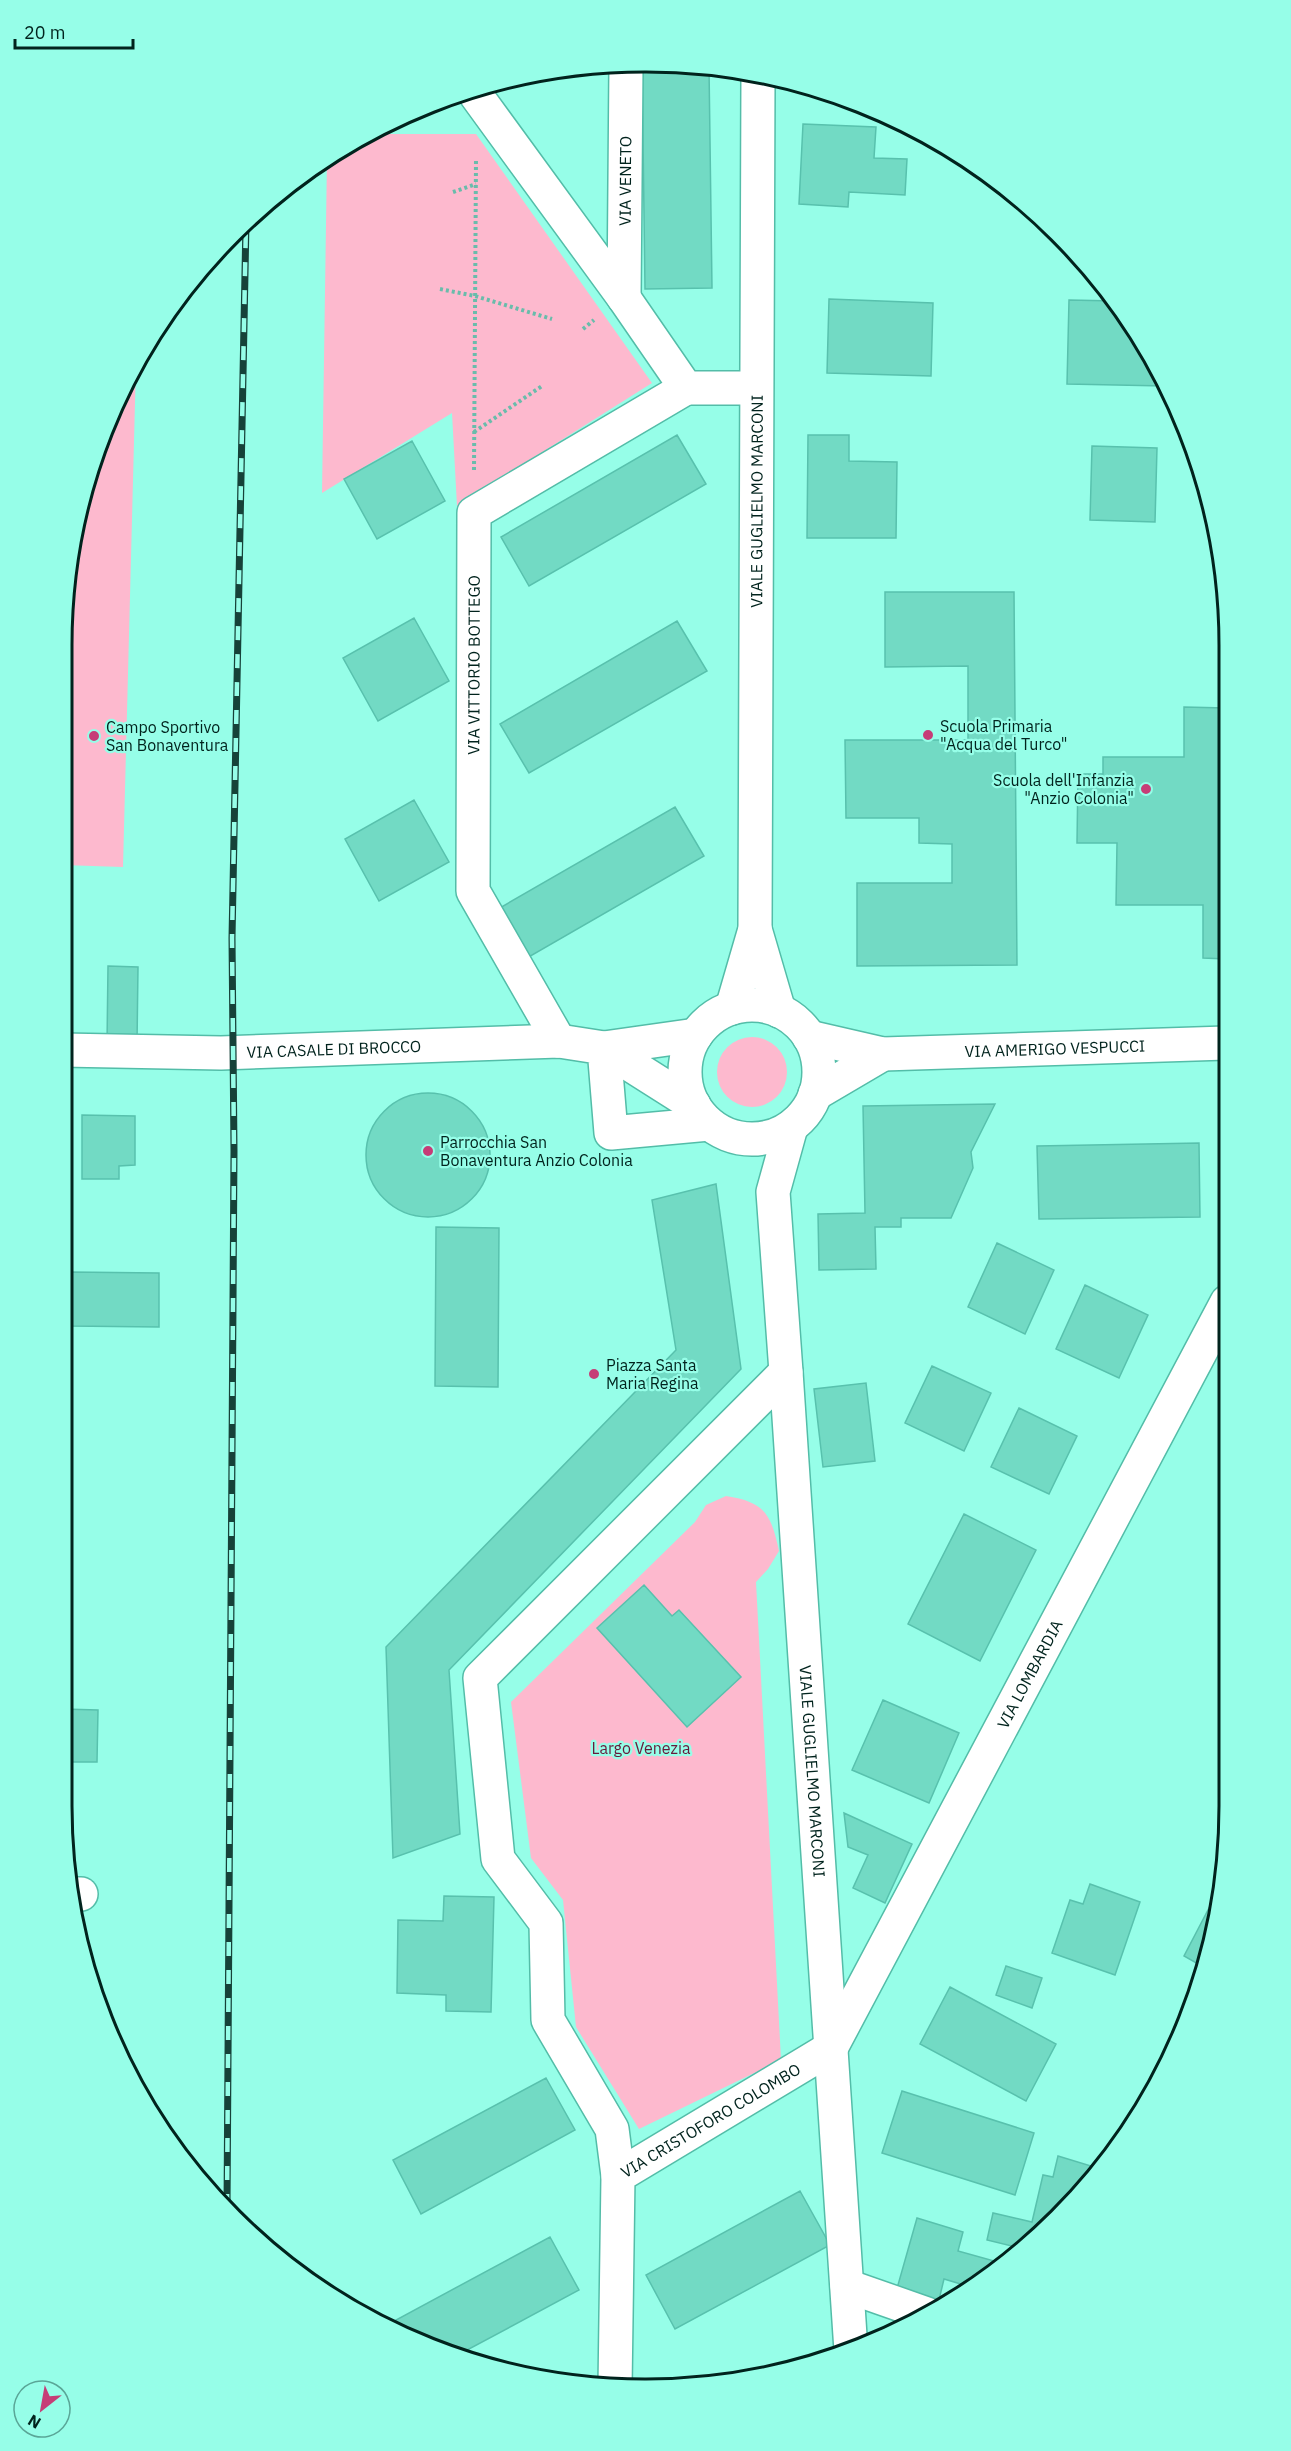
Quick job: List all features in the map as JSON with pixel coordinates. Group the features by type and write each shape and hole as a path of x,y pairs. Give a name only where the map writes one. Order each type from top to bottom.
{"street":[{"name":"VIA VENETO","path":"624,298 626,73"},
{"name":"VIALE GUGLIELMO MARCONI","path":"732,1008 755,929 758,83"},
{"path":"478,97 624,298 686,388"},
{"path":"474,513 686,388 756,388"},
{"name":"VIA VITTORIO BOTTEGO","path":"474,513 473,891 559,1041"},
{"name":"VIALE GUGLIELMO MARCONI","path":"755,929 779,1011"},
{"path":"604,1048 725,1133 742,1138 759,1139 776,1135 791,1127 805,1112 815,1094 819,1075 817,1056 809,1037 796,1022 779,1011 764,1006 732,1008 712,1018 696,1035 688,1052 685,1070 687,1089 702,1115"},
{"path":"604,1048 696,1035"},
{"name":"VIA AMERIGO VESPUCCI","path":"809,1037 883,1054 1219,1043"},
{"name":"VIA CASALE DI BROCCO","path":"72,1050 221,1053 559,1041 604,1048"},
{"path":"604,1048 611,1133 702,1115"},
{"name":"VIA AMERIGO VESPUCCI","path":"815,1094 883,1054"},
{"name":"VIALE GUGLIELMO MARCONI","path":"791,1127 772,1192 850,2341"},
{"name":"VIALE GUGLIELMO MARCONI","path":"742,1138 772,1192"},
{"name":"VIA LOMBARDIA","path":"831,2048 1219,1317"},
{"path":"618,2176 612,2129 548,2020 546,1923 498,1860 480,1678 786,1372"},
{"name":"VIA CRISTOFORO COLOMBO","path":"615,2378 618,2176 831,2048"},
{"path":"847,2286 917,2310"}],"path":[{"path":"474,513 476,151"},
{"path":"453,192 476,184"},
{"path":"440,289 475,296 552,319"},
{"path":"474,432 542,386"}],"green space":[{"path":"386,134 476,134 652,383 457,506 452,413 322,493 327,169"},
{"name":"Campo Sportivo San Bonaventura","path":"135,384 123,867 72,865 72,646 73,608 83,534 102,461"},
{"path":"752,1037 765,1040 777,1047 784,1059 787,1072 784,1085 777,1097 765,1104 752,1107 739,1104 727,1097 720,1085 717,1072 720,1059 727,1047 739,1040"},
{"name":"Largo Venezia","path":"726,1496 750,1502 764,1512 773,1528 779,1551 768,1569 756,1582 781,2060 639,2129 576,2027 563,1900 531,1858 511,1702 695,1522 706,1505"}],"building":[{"path":"642,72 709,76 712,288 645,289"},
{"path":"803,124 876,127 874,158 907,159 905,195 849,192 848,207 799,204"},
{"path":"829,299 933,303 931,376 827,373"},
{"path":"1069,300 1103,301 1122,327 1157,386 1067,384"},
{"path":"677,435 706,484 529,586 501,537"},
{"path":"808,435 849,435 849,461 897,462 896,538 807,538"},
{"path":"412,441 445,501 377,539 344,479"},
{"path":"1092,446 1157,448 1155,522 1090,520"},
{"path":"885,592 1014,592 1017,965 857,966 857,883 952,883 952,844 919,843 919,818 846,818 845,740 968,740 968,666 885,667"},
{"path":"414,618 449,681 378,721 343,658"},
{"path":"677,621 707,671 529,773 500,724"},
{"path":"1184,707 1219,708 1219,959 1203,958 1203,905 1116,905 1117,843 1077,843 1078,774 1103,774 1103,757 1184,757"},
{"path":"414,800 449,862 379,901 345,839"},
{"path":"675,807 704,856 527,958 498,909"},
{"path":"108,966 138,967 137,1044 107,1044"},
{"name":"Parrocchia San Bonaventura Anzio Colonia","path":"428,1093 452,1098 472,1111 485,1131 490,1155 485,1179 472,1199 452,1212 428,1217 404,1212 384,1199 371,1179 366,1155 371,1131 384,1111 404,1098"},
{"path":"995,1104 971,1152 973,1168 951,1218 901,1218 901,1227 875,1227 876,1269 819,1270 818,1214 865,1213 863,1106"},
{"path":"82,1115 135,1116 135,1165 119,1166 119,1179 82,1179"},
{"path":"1199,1143 1200,1217 1039,1219 1037,1146"},
{"path":"716,1184 741,1369 449,1670 460,1834 393,1858 386,1647 676,1350 652,1200"},
{"path":"436,1227 499,1228 498,1387 435,1386"},
{"path":"997,1243 1054,1270 1025,1334 968,1307"},
{"path":"72,1272 159,1273 159,1327 72,1326"},
{"path":"1085,1285 1148,1315 1119,1378 1056,1349"},
{"path":"932,1366 991,1393 964,1451 905,1423"},
{"path":"866,1383 875,1461 823,1467 814,1389"},
{"path":"1019,1408 1077,1436 1049,1494 991,1467"},
{"path":"964,1514 1036,1550 980,1661 908,1624"},
{"path":"644,1585 672,1616 679,1610 741,1677 687,1727 597,1628"},
{"path":"883,1700 959,1733 929,1803 852,1770"},
{"path":"72,1709 98,1710 97,1762 72,1762"},
{"path":"844,1813 912,1844 885,1903 853,1888 868,1855 848,1847"},
{"path":"1090,1884 1140,1902 1115,1975 1052,1953 1070,1900 1083,1904"},
{"path":"444,1896 494,1897 491,2012 446,2011 446,1995 397,1993 398,1920 443,1921"},
{"path":"1210,1907 1196,1963 1184,1956"},
{"path":"1006,1966 1042,1978 1032,2008 996,1995"},
{"path":"950,1987 1056,2044 1026,2101 920,2044"},
{"path":"546,2078 575,2130 421,2214 393,2160"},
{"path":"902,2091 1034,2133 1015,2195 882,2153"},
{"path":"1058,2156 1091,2166 1051,2211 1012,2246 987,2240 993,2213 1032,2222 1043,2175 1053,2177"},
{"path":"800,2191 830,2245 675,2329 646,2275"},
{"path":"917,2218 963,2232 958,2251 994,2261 961,2284 944,2279 940,2297 932,2302 896,2292"},
{"path":"550,2237 579,2290 466,2350 426,2335 396,2320"}],"railway":[{"path":"227,2198 234,1151 232,938 246,234"}],"place":[{"name":"Scuola Primaria \"Acqua del Turco\"","path":"928,735"},
{"name":"Campo Sportivo San Bonaventura","path":"94,736"},
{"name":"Scuola dell'Infanzia \"Anzio Colonia\"","path":"1146,789"},
{"name":"Parrocchia San Bonaventura Anzio Colonia","path":"428,1151"},
{"name":"Piazza Santa Maria Regina","path":"594,1374"}]}
